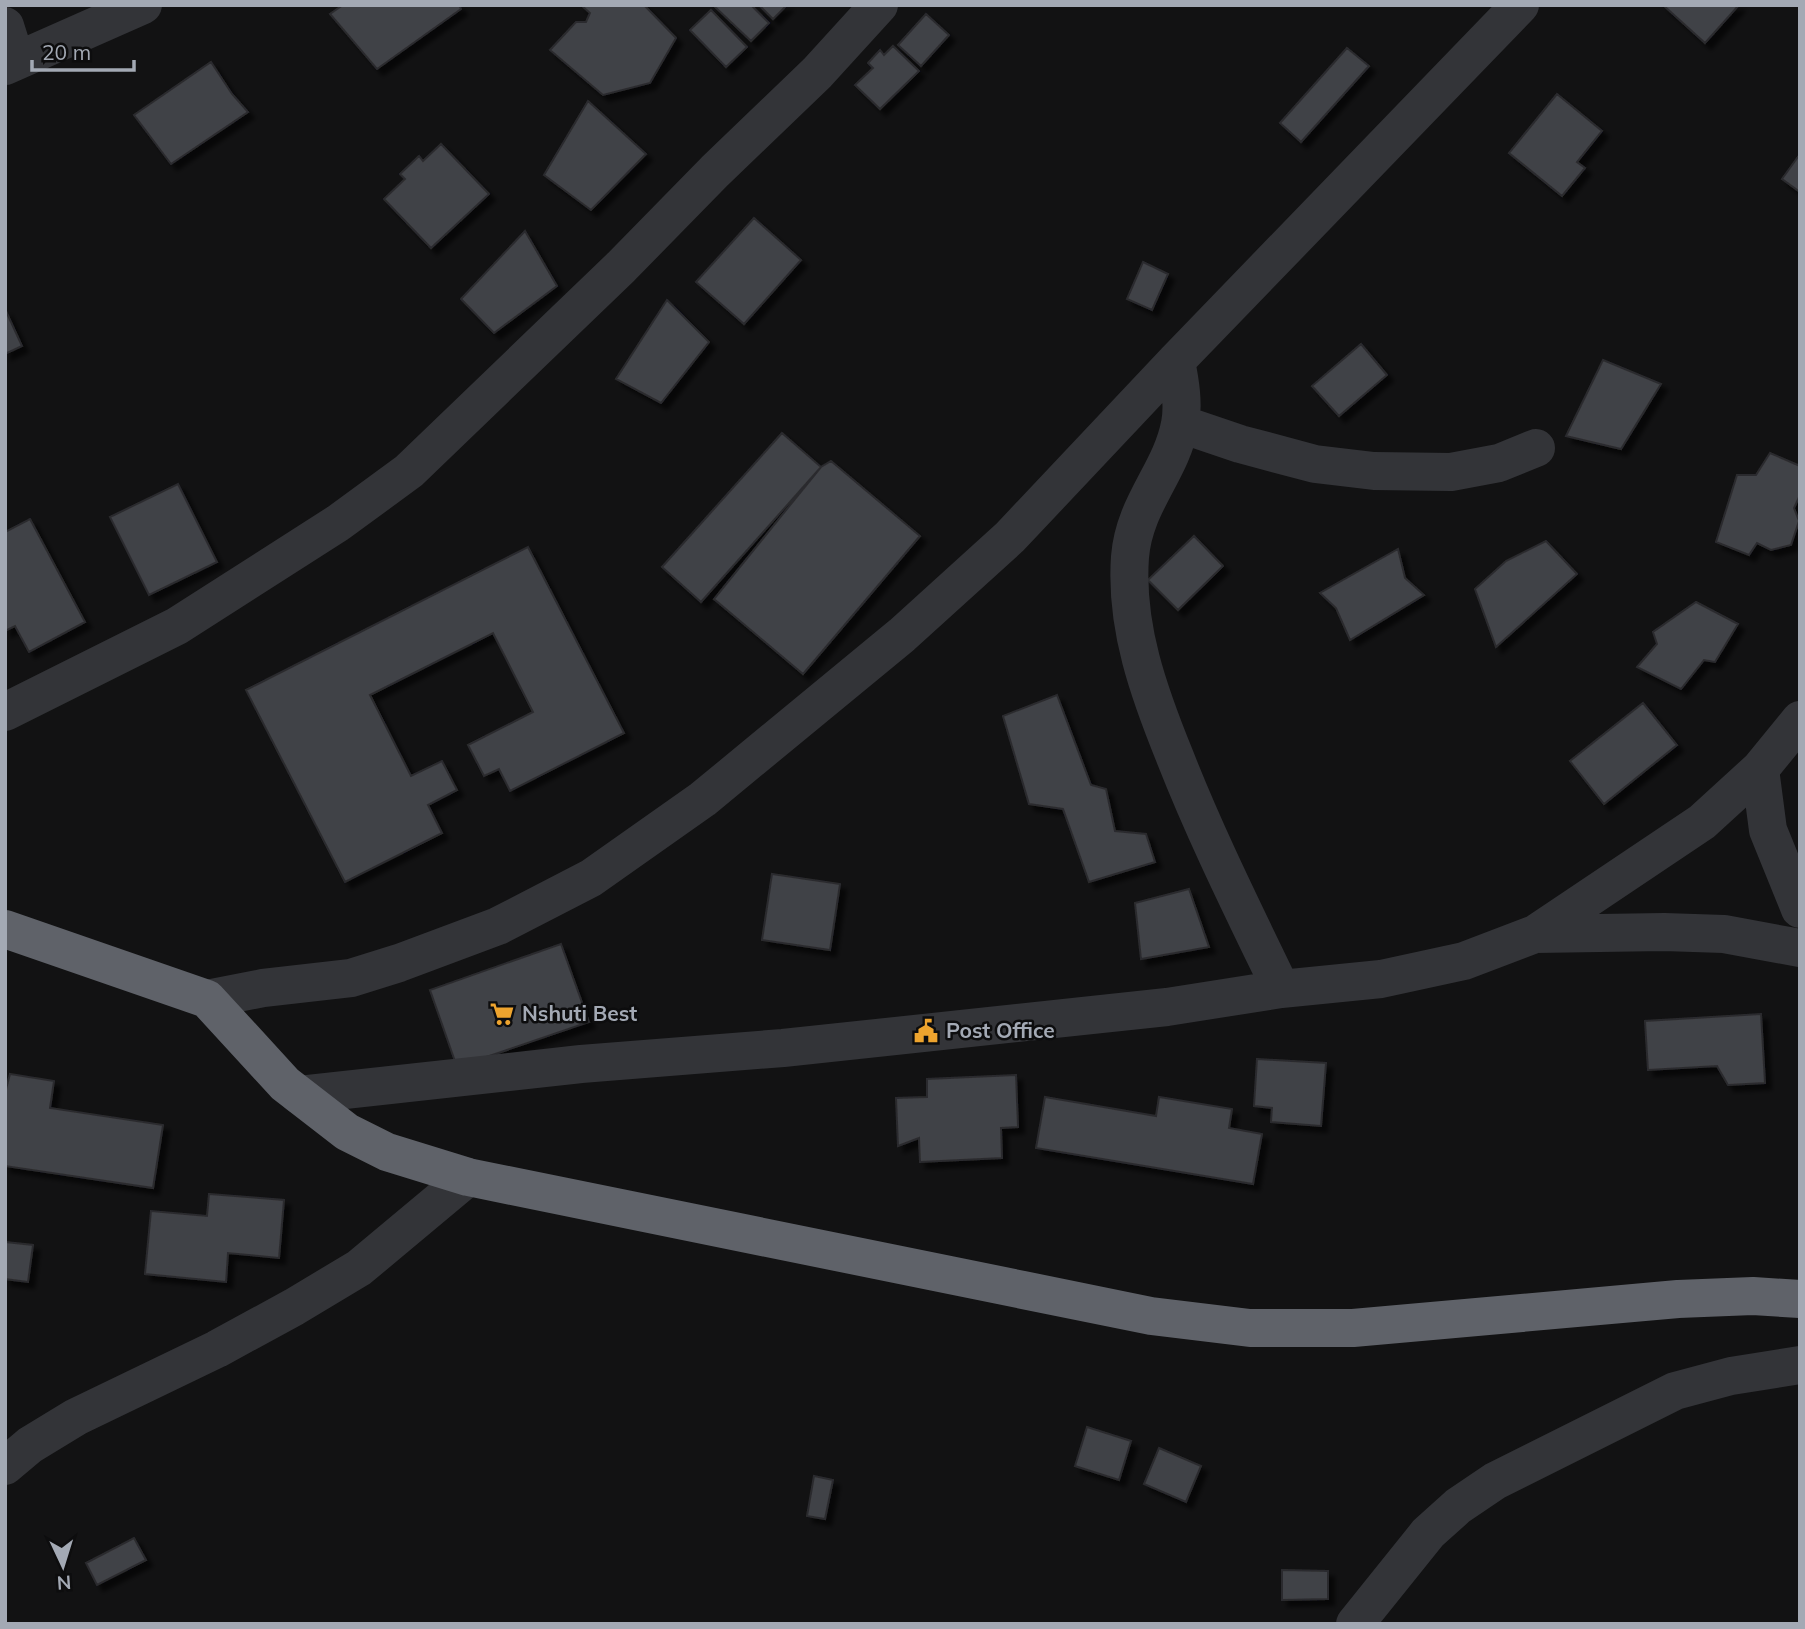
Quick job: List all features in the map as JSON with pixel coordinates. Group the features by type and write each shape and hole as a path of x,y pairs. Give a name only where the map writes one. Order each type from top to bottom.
{"highway":[{"path":"5,929 207,999 285,1084 347,1132 387,1152 468,1177 1151,1316 1250,1328 1353,1328 1678,1299 1753,1296 1800,1299"}],"street":[{"path":"9,51 143,5"},
{"path":"5,712 177,626 338,523 409,471 469,416 538,345 817,73 879,5"},
{"path":"207,999 262,988 351,978 498,926 591,878 702,799 902,635 1010,537 1520,5"},
{"path":"1176,361 1181,390 1181,424 1171,452 1140,513 1132,538 1128,586 1136,642 1152,699 1195,808 1281,989"},
{"path":"1181,424 1240,444 1315,464 1374,471 1451,472 1499,463 1536,448"},
{"path":"299,1095 581,1064 783,1048 1167,1007 1281,989 1381,979 1464,961 1535,934 1702,822 1760,769 1800,720"},
{"path":"1760,769 1768,830 1800,909"},
{"path":"1535,934 1724,934 1800,948"},
{"path":"5,1466 30,1444 76,1417 218,1349 359,1268 468,1177"},
{"path":"1355,1624 1427,1533 1458,1506 1495,1481 1675,1391 1731,1376 1800,1365"}],"building":[{"path":"343,5 459,5 461,9 377,69 330,14"},
{"path":"581,5 644,5 676,38 650,83 603,95 550,50 576,22 586,22 590,13"},
{"path":"751,5 769,23 751,41 714,6"},
{"path":"759,5 787,5 773,19"},
{"path":"1663,5 1739,5 1705,43"},
{"path":"711,10 747,47 726,67 690,30"},
{"path":"926,14 949,35 921,66 898,45"},
{"path":"893,46 919,71 880,109 855,85 873,68 868,63 880,50 884,55"},
{"path":"1347,48 1369,66 1301,142 1280,123"},
{"path":"211,62 232,94 248,112 171,164 134,115"},
{"path":"1557,94 1602,131 1577,162 1585,168 1562,196 1509,153"},
{"path":"588,101 646,154 591,210 544,175"},
{"path":"441,144 489,194 431,248 384,199 405,179 400,174 419,156 423,161"},
{"path":"1800,154 1800,192 1782,179"},
{"path":"754,218 801,260 744,324 696,282"},
{"path":"525,231 557,286 494,333 461,299"},
{"path":"1143,262 1168,274 1152,310 1127,299"},
{"path":"667,300 709,342 661,403 616,379"},
{"path":"5,309 22,346 5,354"},
{"path":"1361,344 1387,375 1339,416 1312,386"},
{"path":"1603,360 1661,384 1621,449 1566,436"},
{"path":"782,433 821,467 701,602 662,567"},
{"path":"1770,453 1800,466 1800,495 1794,508 1799,521 1791,545 1771,550 1757,543 1749,555 1716,542 1737,475 1756,475"},
{"path":"831,461 920,536 803,674 714,599 821,467"},
{"path":"178,484 217,562 149,595 110,517"},
{"path":"30,519 85,622 29,652 15,626 5,631 5,532"},
{"path":"1194,536 1223,566 1178,610 1148,580"},
{"path":"1546,541 1577,574 1496,647 1475,589 1506,561"},
{"path":"528,547 624,733 510,791 499,769 484,776 468,745 533,712 493,633 370,695 411,776 442,761 457,790 428,805 442,833 345,882 246,690"},
{"path":"1398,549 1405,578 1424,595 1350,640 1336,608 1320,593"},
{"path":"1696,602 1738,624 1715,662 1704,660 1681,689 1637,667 1657,644 1653,632"},
{"path":"1057,695 1091,785 1106,789 1115,831 1146,834 1155,862 1089,882 1063,809 1029,804 1003,716"},
{"path":"1643,703 1677,745 1604,804 1570,761"},
{"path":"772,874 840,884 830,950 762,940"},
{"path":"1189,889 1209,947 1141,959 1135,903"},
{"path":"561,944 589,1022 457,1067 430,990"},
{"path":"1761,1014 1765,1083 1728,1085 1717,1066 1648,1070 1645,1021"},
{"path":"1257,1059 1326,1063 1321,1126 1271,1122 1272,1108 1254,1106"},
{"path":"10,1074 54,1081 50,1108 163,1125 153,1188 5,1166 5,1093"},
{"path":"1016,1075 1018,1127 1001,1128 1002,1158 920,1162 919,1138 898,1146 896,1098 927,1097 927,1079"},
{"path":"1045,1097 1156,1116 1159,1097 1232,1109 1229,1128 1262,1134 1253,1184 1036,1148"},
{"path":"209,1194 284,1200 279,1258 228,1253 226,1282 145,1274 151,1211 207,1216"},
{"path":"5,1242 33,1245 28,1282 5,1279"},
{"path":"1087,1427 1131,1441 1119,1480 1075,1466"},
{"path":"1159,1448 1201,1466 1186,1502 1144,1484"},
{"path":"814,1476 833,1480 825,1519 807,1516"},
{"path":"134,1538 146,1560 97,1585 86,1563"},
{"path":"1282,1570 1328,1571 1328,1599 1282,1600"}],"place":[{"name":"Nshuti Best","path":"502,1014"},
{"name":"Post Office","path":"926,1031"}]}
